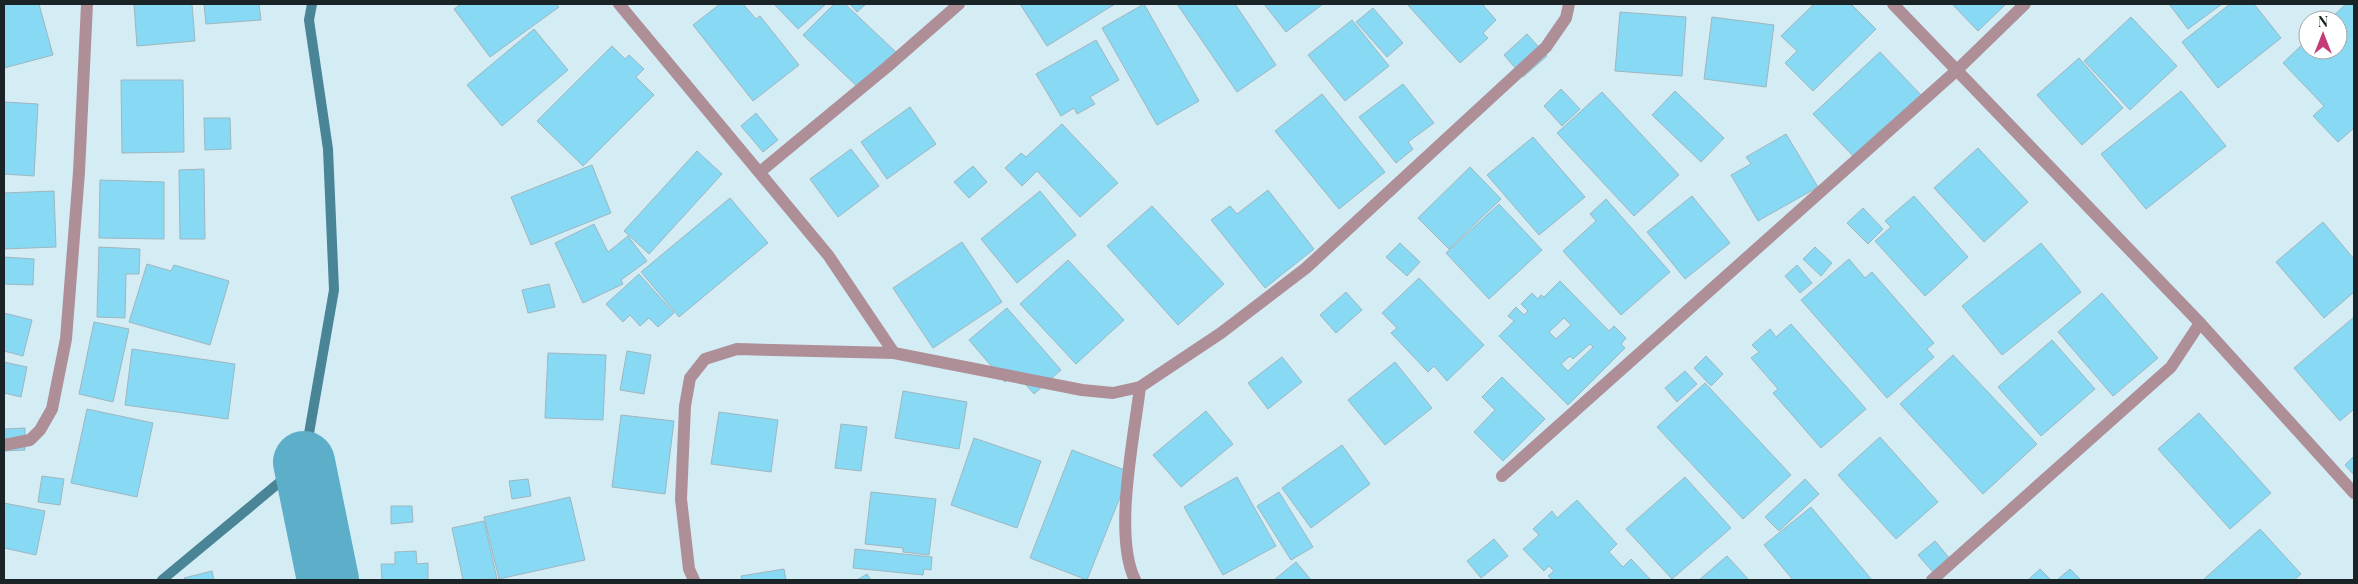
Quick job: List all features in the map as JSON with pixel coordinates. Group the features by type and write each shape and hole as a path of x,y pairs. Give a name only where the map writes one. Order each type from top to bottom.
{"street":[{"path":"4,445 30,440 40,430 52,409 66,339 79,172 87,4"},
{"path":"619,4 828,255 894,353"},
{"path":"760,172 887,67 959,4"},
{"path":"694,580 689,569 681,499 685,406 690,378 705,359 737,349 894,353 1082,390 1113,393 1140,387 1221,333 1306,268 1546,47 1566,18 1569,4"},
{"path":"1893,4 2200,324 2354,493"},
{"path":"1502,476 1956,71 2025,4"},
{"path":"1932,580 2172,367 2200,324"},
{"path":"1135,580 1129,568 1124,541 1127,496 1140,387"}],"building":[{"path":"4,4 39,4 53,55 4,68"},
{"path":"134,4 192,4 195,41 137,46"},
{"path":"204,4 259,4 261,20 206,24"},
{"path":"461,4 556,4 559,7 490,57 454,9"},
{"path":"720,4 743,4 756,19 760,16 799,65 753,101 693,25"},
{"path":"826,4 798,29 775,5"},
{"path":"834,4 845,4 898,54 862,91 803,35"},
{"path":"850,4 866,4 857,12"},
{"path":"1020,4 1115,4 1047,46"},
{"path":"1144,4 1199,101 1157,125 1102,28"},
{"path":"1177,4 1235,4 1276,65 1237,92"},
{"path":"1264,4 1323,4 1286,32"},
{"path":"1407,4 1482,4 1496,20 1483,33 1488,38 1460,63"},
{"path":"1814,4 1851,4 1876,29 1813,91 1785,63 1797,51 1781,36"},
{"path":"1952,4 2006,4 1978,31"},
{"path":"2169,4 2222,4 2188,29"},
{"path":"2230,4 2254,4 2281,38 2218,88 2182,42"},
{"path":"2346,4 2354,4 2354,128 2338,142 2313,116 2324,106 2283,63 2298,49 2298,60 2348,60 2348,10 2340,10"},
{"path":"1373,8 1403,43 1387,57 1356,22"},
{"path":"1620,12 1686,17 1682,76 1615,71"},
{"path":"1712,17 1774,25 1766,87 1704,79"},
{"path":"2131,17 2177,66 2130,110 2084,61"},
{"path":"1352,20 1389,66 1345,101 1308,55"},
{"path":"534,29 568,70 502,126 467,85"},
{"path":"1527,34 1547,56 1523,77 1504,55"},
{"path":"1096,40 1119,80 1090,97 1095,104 1077,114 1074,108 1061,116 1036,74"},
{"path":"612,46 625,59 629,55 644,69 636,77 654,95 583,166 537,121"},
{"path":"1880,52 1922,96 1855,158 1813,114"},
{"path":"2079,58 2123,108 2082,145 2037,95"},
{"path":"121,80 183,80 184,152 122,153"},
{"path":"1403,84 1434,123 1408,142 1413,149 1396,163 1359,117"},
{"path":"1561,89 1580,109 1562,126 1544,106"},
{"path":"1675,91 1724,138 1701,162 1652,115"},
{"path":"2181,91 2226,146 2146,209 2101,154"},
{"path":"1602,92 1679,175 1634,216 1557,133"},
{"path":"1322,94 1385,172 1339,209 1275,131"},
{"path":"4,102 38,104 34,176 4,174"},
{"path":"910,107 936,144 887,179 861,142"},
{"path":"756,113 778,140 763,152 741,126"},
{"path":"204,118 230,118 231,149 205,150"},
{"path":"1062,124 1118,183 1080,217 1037,171 1022,186 1005,168 1021,153 1026,157"},
{"path":"1786,134 1818,187 1758,221 1731,175 1751,164 1746,157"},
{"path":"1533,137 1585,197 1539,235 1487,175"},
{"path":"1978,148 2028,202 1984,242 1934,188"},
{"path":"851,149 879,186 838,217 810,179"},
{"path":"697,151 722,174 649,254 624,231"},
{"path":"592,165 611,213 531,245 511,197"},
{"path":"973,166 987,182 969,198 954,182"},
{"path":"1470,167 1501,199 1449,249 1418,218"},
{"path":"204,169 205,239 180,239 179,170"},
{"path":"100,180 164,182 164,239 99,238"},
{"path":"1268,190 1314,249 1265,288 1211,220 1230,206 1237,214"},
{"path":"54,191 56,247 4,249 4,193"},
{"path":"1040,191 1076,235 1017,283 981,239"},
{"path":"1692,196 1730,243 1685,279 1647,232"},
{"path":"1914,196 1968,257 1925,296 1875,241 1891,227 1885,221"},
{"path":"730,198 768,243 679,317 641,272"},
{"path":"1606,199 1670,272 1621,315 1563,251 1596,221 1590,214"},
{"path":"1499,204 1542,250 1489,299 1446,253"},
{"path":"1152,206 1224,284 1178,325 1107,246"},
{"path":"1863,208 1883,229 1868,244 1847,223"},
{"path":"2323,222 2354,259 2354,292 2324,318 2276,262"},
{"path":"594,224 608,252 628,236 647,261 621,280 623,284 583,303 555,243"},
{"path":"962,242 1002,302 933,348 893,288"},
{"path":"1400,243 1420,262 1407,276 1386,257"},
{"path":"2041,243 2081,292 2002,355 1962,306"},
{"path":"99,247 140,249 139,274 126,274 125,318 97,317"},
{"path":"1815,247 1832,263 1821,276 1803,259"},
{"path":"4,257 34,259 33,285 4,284"},
{"path":"1849,259 1865,278 1872,272 1934,343 1927,349 1934,357 1887,398 1801,300"},
{"path":"1068,260 1124,320 1076,364 1020,304"},
{"path":"147,264 171,271 174,265 229,281 210,345 129,322"},
{"path":"1797,265 1812,283 1800,293 1785,276"},
{"path":"639,274 674,313 658,327 649,318 640,326 630,315 623,322 606,304"},
{"path":"1419,278 1484,345 1447,381 1434,366 1428,372 1391,333 1397,328 1382,313"},
{"path":"1560,281 1609,331 1614,326 1626,338 1621,344 1625,348 1568,405 1499,336 1514,321 1508,316 1516,307 1524,315 1528,311 1521,304 1532,293 1538,299 1541,295 1544,297","holes":["1564,318 1571,325 1556,339 1549,332","1590,344 1593,347 1568,371 1561,364 1570,356 1573,359"]},
{"path":"549,284 555,307 528,313 522,290"},
{"path":"1346,292 1362,310 1336,333 1320,315"},
{"path":"2102,293 2158,358 2113,396 2058,332"},
{"path":"1007,308 1061,370 1034,394 1015,372 1005,382 969,340"},
{"path":"4,313 32,320 23,356 4,351"},
{"path":"2354,317 2354,409 2340,421 2294,368"},
{"path":"94,322 129,329 113,402 79,394"},
{"path":"1791,324 1866,409 1821,448 1773,393 1778,389 1751,358 1759,352 1752,345 1770,329 1776,337"},
{"path":"2052,340 2095,389 2041,436 1998,387"},
{"path":"132,349 235,364 228,419 125,405"},
{"path":"627,351 651,355 644,394 620,390"},
{"path":"548,353 606,355 603,420 545,418"},
{"path":"1953,355 2037,444 1983,494 1900,404"},
{"path":"1706,356 1723,374 1711,386 1694,368"},
{"path":"1282,357 1302,382 1268,409 1248,383"},
{"path":"4,362 27,367 21,397 4,393"},
{"path":"1395,362 1432,408 1385,445 1348,400"},
{"path":"1685,371 1697,384 1677,402 1665,388"},
{"path":"1502,377 1545,419 1503,461 1474,432 1495,410 1482,397"},
{"path":"1705,383 1791,475 1743,519 1657,427"},
{"path":"903,391 967,402 959,449 895,438"},
{"path":"87,409 153,423 137,497 71,483"},
{"path":"1206,411 1233,444 1181,487 1153,455"},
{"path":"719,412 778,420 771,472 711,464"},
{"path":"2199,413 2271,493 2230,529 2158,449"},
{"path":"621,415 674,421 665,494 612,487"},
{"path":"841,424 867,427 861,471 835,468"},
{"path":"25,428 25,450 4,451 4,429"},
{"path":"1880,437 1938,502 1896,539 1838,475"},
{"path":"974,438 1041,461 1017,528 951,505"},
{"path":"1342,445 1370,484 1311,528 1282,488"},
{"path":"1072,450 1130,472 1087,580 1030,558"},
{"path":"2354,456 2354,475 2345,465"},
{"path":"42,476 64,479 60,505 38,502"},
{"path":"1237,477 1276,546 1223,575 1184,507"},
{"path":"1685,477 1731,528 1672,579 1626,529"},
{"path":"528,479 531,496 512,499 509,481"},
{"path":"1805,479 1819,494 1779,531 1765,517"},
{"path":"871,492 936,499 929,555 903,552 903,548 865,544"},
{"path":"1279,492 1313,547 1291,560 1257,506"},
{"path":"570,497 585,560 499,579 484,517"},
{"path":"1577,500 1617,544 1609,552 1623,567 1631,559 1651,580 1552,580 1548,576 1554,571 1549,566 1544,571 1523,549 1539,535 1533,529 1552,511 1557,518"},
{"path":"4,503 45,511 36,555 4,548"},
{"path":"391,506 412,506 413,522 391,524"},
{"path":"1811,507 1872,580 1793,580 1764,545"},
{"path":"484,521 497,579 463,580 452,528"},
{"path":"2260,529 2301,574 2294,580 2203,580"},
{"path":"1494,539 1508,556 1481,578 1467,561"},
{"path":"1935,541 1956,566 1940,580 1918,555"},
{"path":"855,549 932,557 931,570 924,569 923,575 853,568"},
{"path":"416,551 417,564 428,563 428,580 382,580 381,564 395,564 395,552"},
{"path":"1727,556 1749,580 1699,580"},
{"path":"1296,562 1311,580 1274,580"},
{"path":"784,569 786,580 742,580 741,576"},
{"path":"2040,569 2051,580 2028,580"},
{"path":"2070,569 2081,580 2057,580"},
{"path":"212,571 214,580 185,580 184,578"},
{"path":"867,574 871,580 857,580"}],"waterway":[{"path":"162,580 304,462 334,290 328,149 309,20 312,4"},
{"path":"304,462 328,580"}]}
